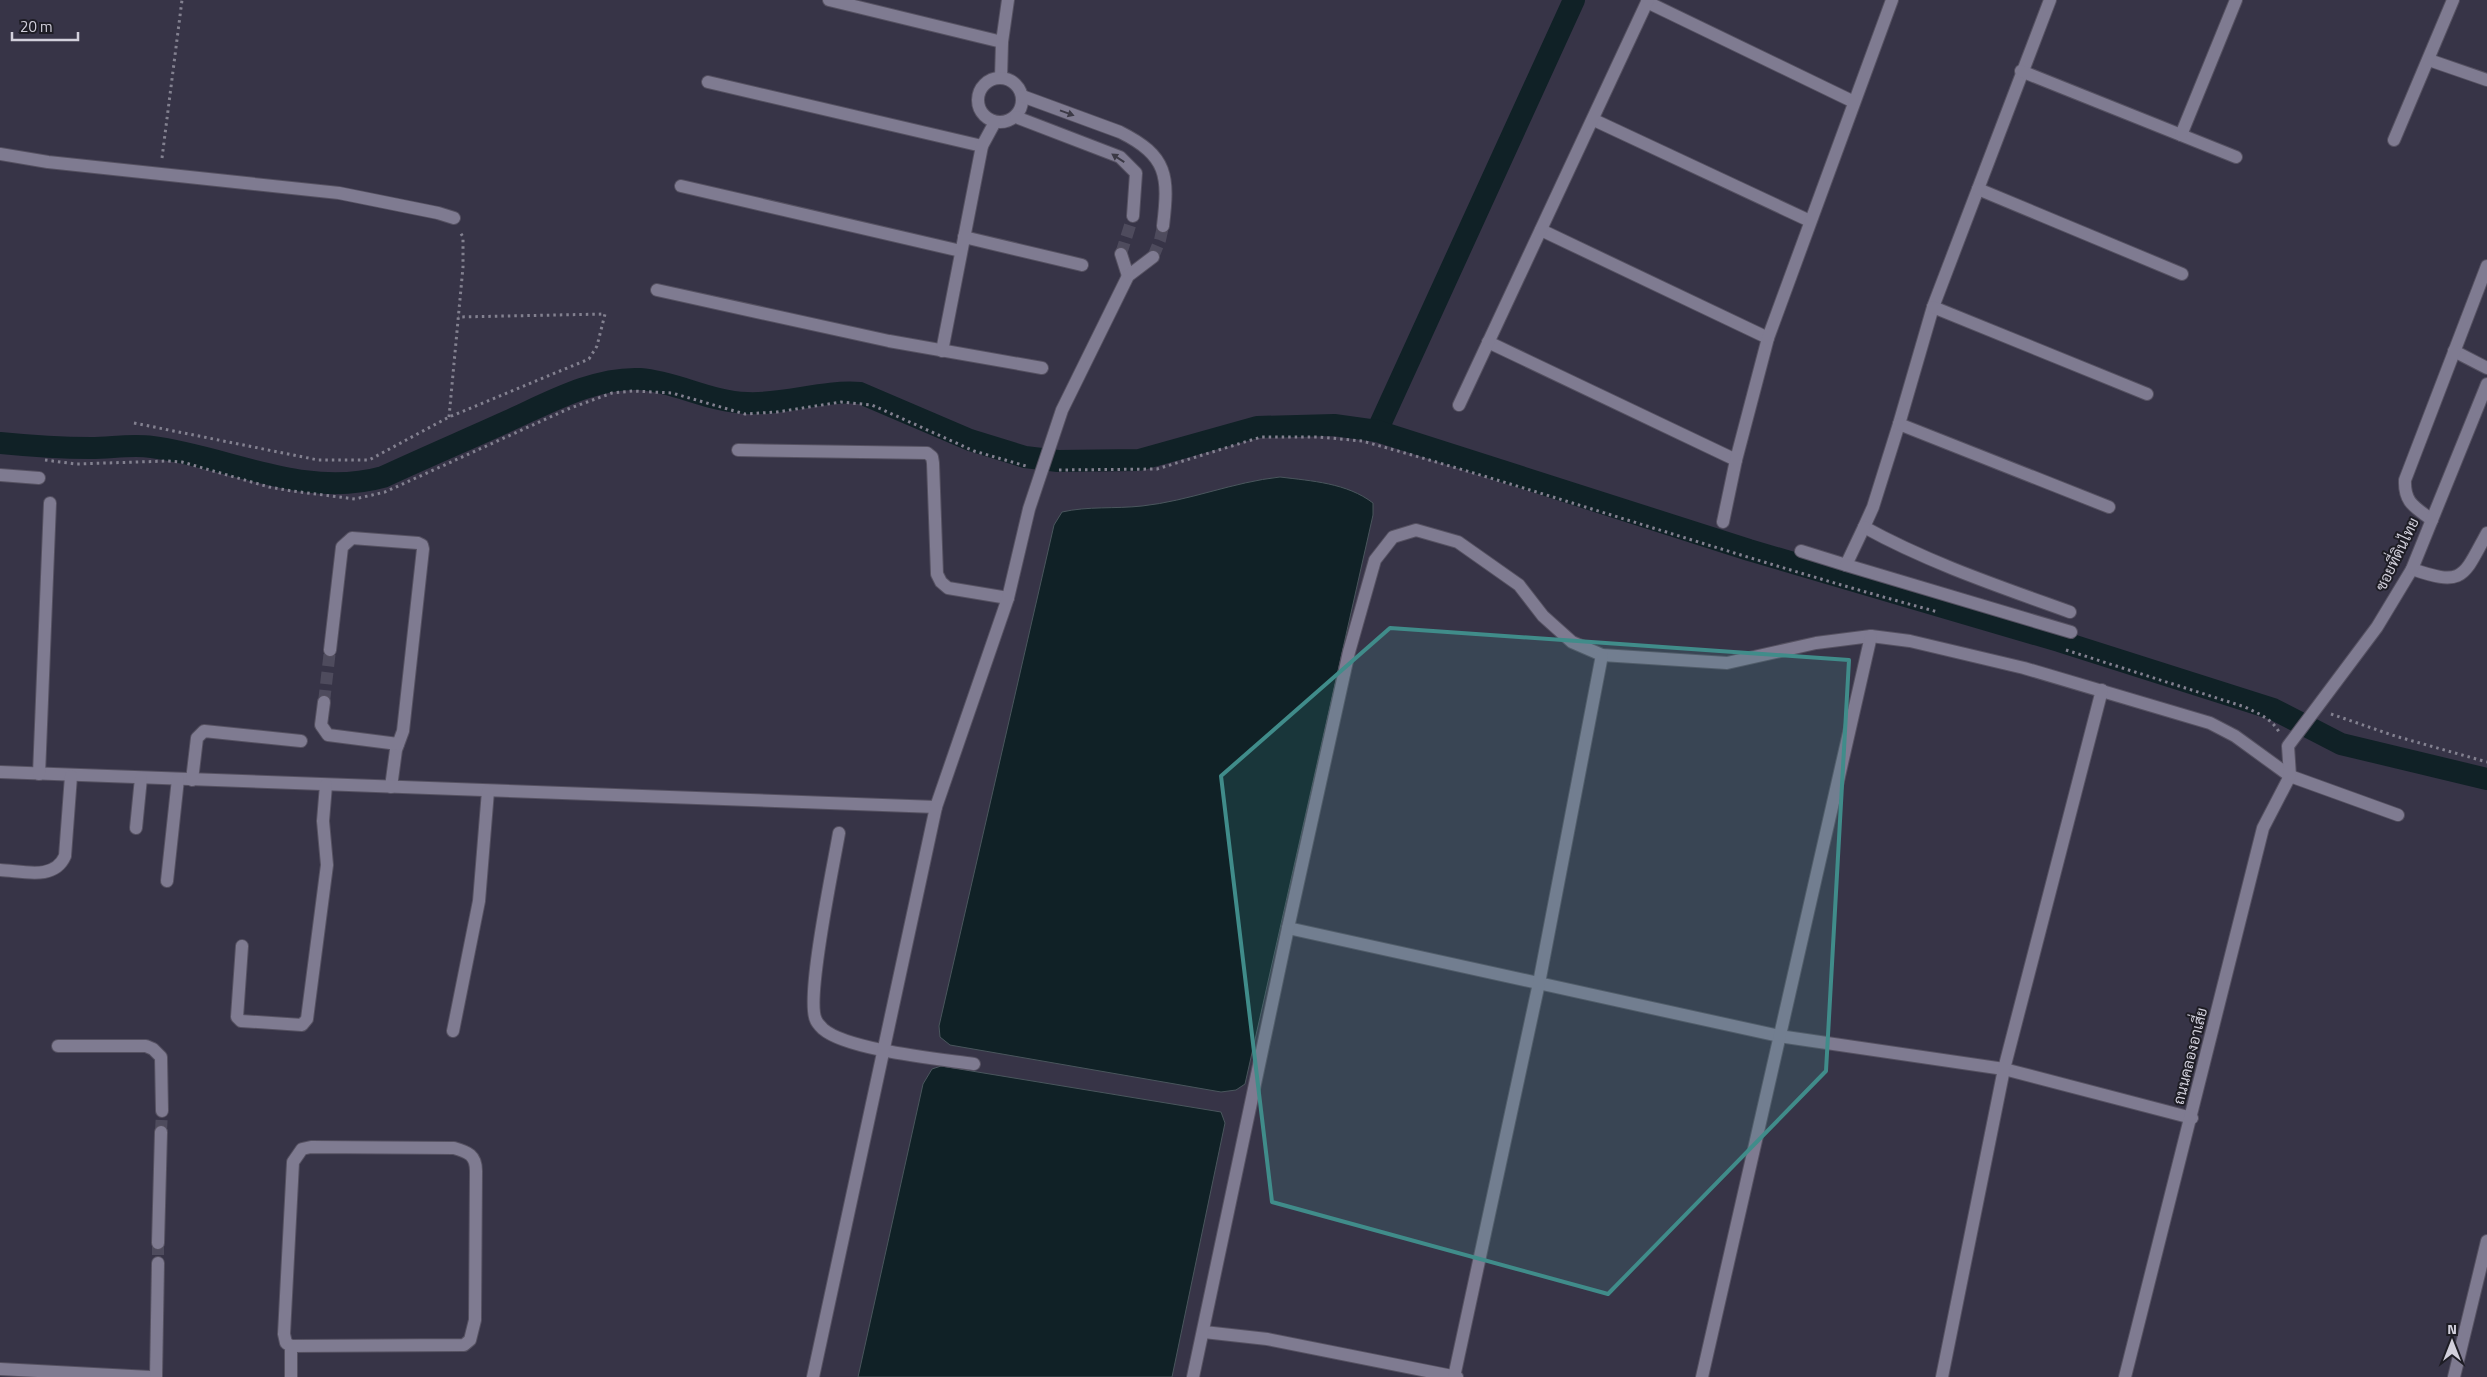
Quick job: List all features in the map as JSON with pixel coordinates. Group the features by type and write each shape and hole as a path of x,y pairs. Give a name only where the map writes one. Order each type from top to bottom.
{"street":[{"path":"829,0 1002,42"},
{"path":"1001,78 1002,42 1008,0"},
{"path":"1723,522 1736,460 1768,338 1892,0"},
{"path":"1846,565 1864,527 1899,424 1933,307 2021,71 2050,0"},
{"path":"2181,135 2236,0"},
{"path":"2394,140 2453,0"},
{"path":"1459,405 1594,120 1648,1 1854,102"},
{"path":"2429,60 2487,80"},
{"path":"2021,71 2236,157"},
{"path":"1022,96 1020,111 1016,116 1002,122 995,122 983,114 978,101 982,88 994,79 1001,78 1014,83 1022,96 1120,132 1154,154 1167,190 1163,226"},
{"path":"708,82 982,146"},
{"path":"1016,116 1120,157 1136,173 1133,216"},
{"path":"1594,120 1810,221"},
{"path":"942,351 982,146 995,122"},
{"path":"0,154 339,193 429,211 454,218"},
{"path":"681,186 961,251"},
{"path":"1978,189 2182,274"},
{"path":"1541,230 1768,338"},
{"path":"964,237 1082,265"},
{"path":"1121,254 1128,276"},
{"path":"813,1377 936,807 1008,598 1029,509 1062,410 1128,276 1153,257"},
{"path":"2432,520 2412,505 2405,493 2405,480 2487,266"},
{"path":"656,290 942,351 1042,368"},
{"path":"1933,307 2147,394"},
{"path":"1488,342 1736,460"},
{"path":"2454,351 2487,368"},
{"name":"ซอยที่ดินไทย","path":"2289,752 2315,711 2377,627 2412,569 2487,384"},
{"path":"1899,424 2109,507"},
{"path":"738,450 921,452 927,454 932,457 933,463 937,574 940,582 948,588 1008,598"},
{"path":"0,476 39,478"},
{"path":"39,774 50,503"},
{"path":"1864,527 1889,540 1982,580 2070,612"},
{"path":"1193,1377 1288,928 1350,652 1376,560 1393,537 1416,530 1458,542 1519,585 1543,616 1572,642 1602,655 1727,663 1816,643 1871,636 1929,646 2024,668 2210,723 2235,736 2290,776 2398,815"},
{"path":"2412,569 2441,579 2466,571 2487,533"},
{"path":"330,650 342,547 346,541 352,538 422,545 414,640 403,731 398,744 391,788"},
{"path":"1801,551 2071,632"},
{"path":"1702,1377 1871,636"},
{"path":"1204,1332 1266,1339 1455,1377 1539,983 1602,655"},
{"path":"1942,1377 2004,1069 2102,690"},
{"path":"324,702 321,725 328,735 398,744"},
{"path":"192,780 197,738 204,731 301,741"},
{"path":"2289,752 2290,776"},
{"path":"0,772 936,807"},
{"path":"0,870 45,873 61,865 65,856 71,776"},
{"name":"ถนนคลองอาเสี่ย","path":"2125,1377 2192,1118 2263,828 2290,776"},
{"path":"136,828 141,778"},
{"path":"167,881 178,780"},
{"path":"242,946 237,1017 241,1021 302,1025 307,1019 327,865 323,821 326,785"},
{"path":"453,1031 458,997 479,901 488,791"},
{"path":"839,833 815,971 815,1020 824,1030 841,1038 883,1050 974,1064"},
{"path":"1288,928 1779,1036 2004,1069 2192,1118"},
{"path":"58,1046 146,1046 153,1049 161,1057 162,1110"},
{"path":"158,1243 161,1132"},
{"path":"311,1147 454,1148 471,1154 476,1161 476,1171 475,1320 470,1340 464,1344 291,1346 286,1343 284,1334 293,1162 297,1154 311,1147"},
{"path":"2454,1377 2487,1241"},
{"path":"156,1377 158,1263"},
{"path":"291,1346 291,1377"},
{"path":"0,1369 59,1375 150,1377"}],"path":[{"path":"160,173 182,0"},
{"path":"449,417 458,317 462,237 454,218"},
{"path":"134,423 318,460 369,460 449,417 589,359 598,346 604,314 458,317"},
{"path":"36,460 76,464 138,460 182,462 269,487 355,499 385,492 568,409 612,393 653,390 672,393 745,414 777,412 841,402 872,405 974,451 1027,466"},
{"path":"1056,470 1157,469 1261,438 1319,437 1362,441 1616,516 1752,560 1940,613"},
{"path":"2065,650 2208,694 2266,716 2274,723 2289,752"},
{"path":"2315,711 2487,762"}],"highlighted area":[{"path":"1390,628 1849,660 1826,1071 1608,1294 1272,1202 1221,776"}],"shaded area":[{"path":"1280,477 1329,484 1352,491 1373,503 1373,515 1245,1084 1236,1090 1221,1092 950,1045 940,1037 939,1026 1054,525 1062,512 1159,504 1245,483"},
{"path":"941,1066 1221,1112 1225,1123 1172,1377 858,1377 923,1084 932,1069"}],"waterway":[{"path":"1377,431 1574,0"},
{"path":"0,443 68,448 152,447 181,452 295,480 324,483 354,482 383,477 572,392 623,379 654,381 720,399 747,403 860,393 970,440 1025,457 1058,461 1139,460 1257,427 1334,425 1377,431 1749,550 2059,641 2273,709 2341,744 2487,779"}],"tunnel":[{"path":"1121,254 1133,216"},
{"path":"1153,257 1163,226"},
{"path":"324,702 330,650"},
{"path":"161,1132 162,1111"},
{"path":"158,1243 158,1263"}]}
